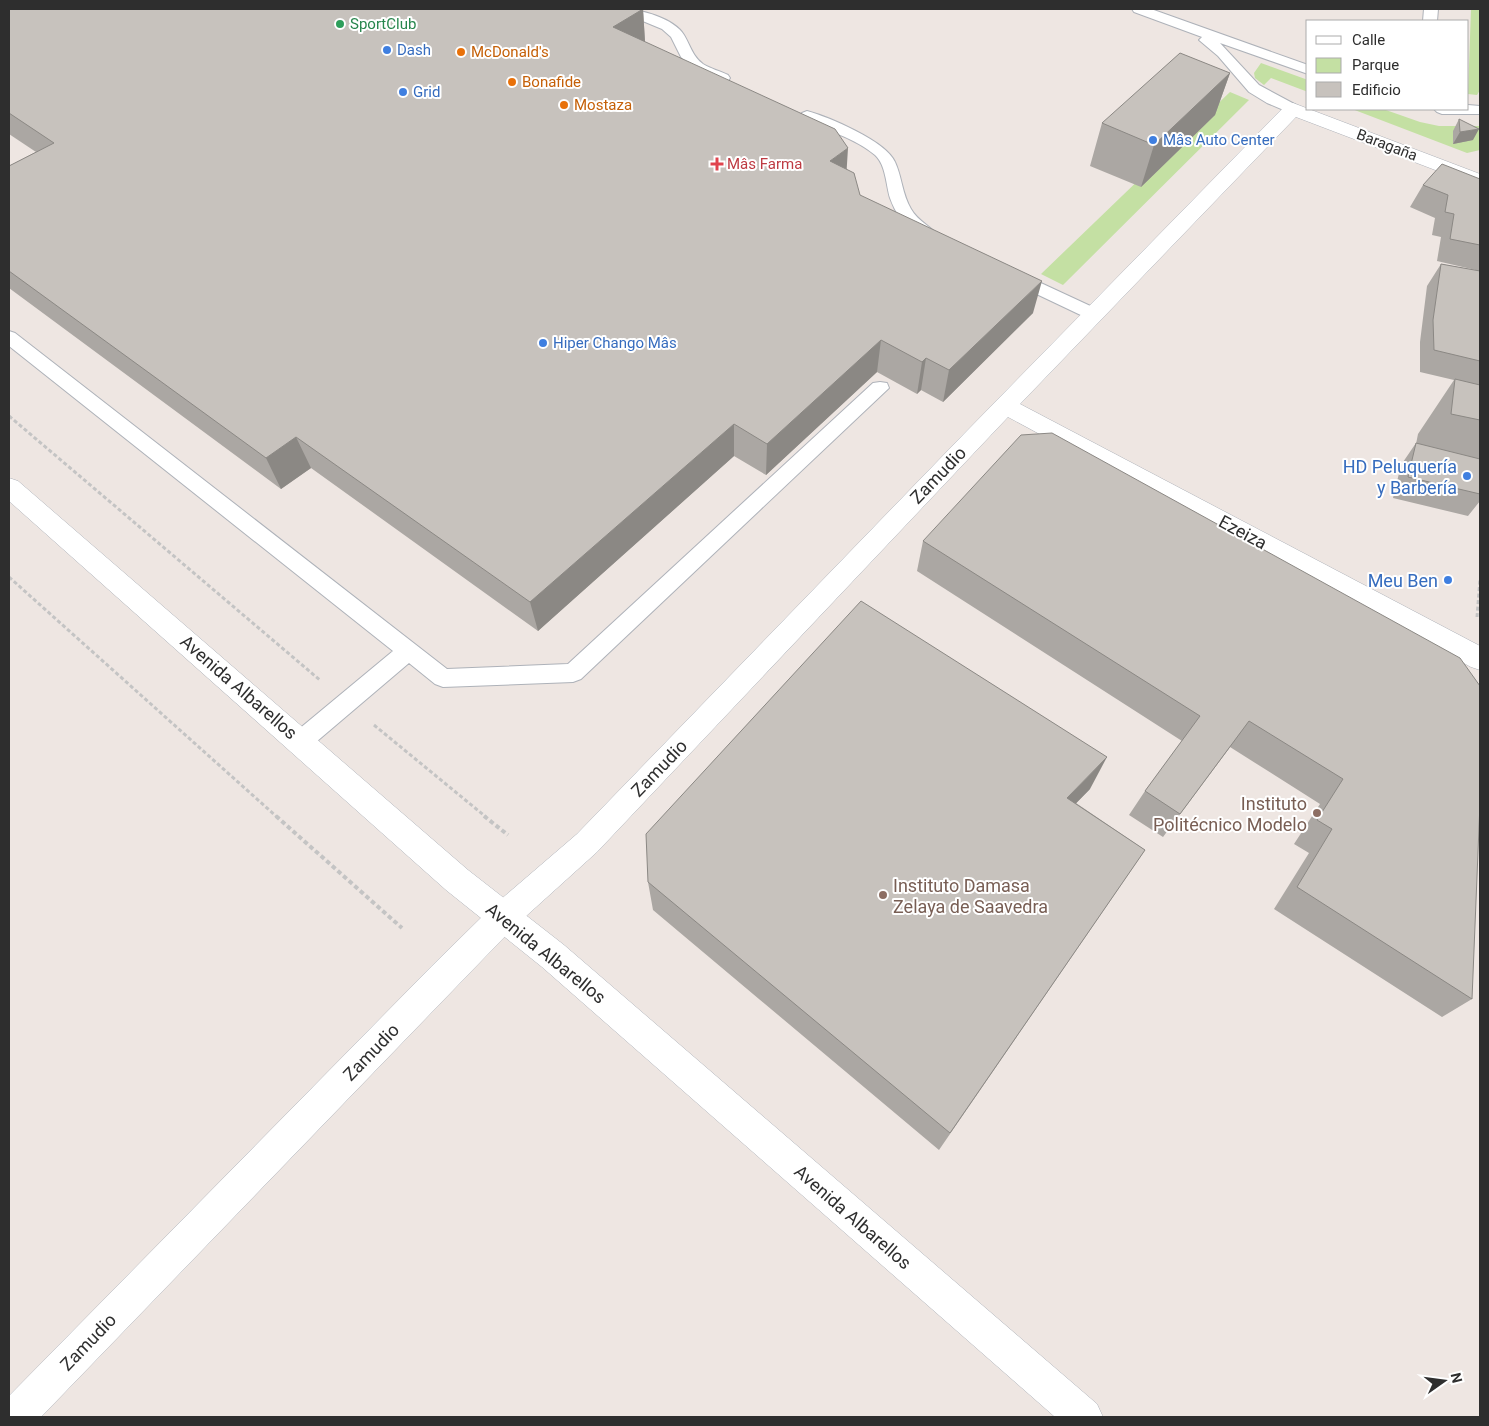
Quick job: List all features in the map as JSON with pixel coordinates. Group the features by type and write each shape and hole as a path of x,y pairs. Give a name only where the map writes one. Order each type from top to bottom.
{"street":[{"name":"Baragaña","path":"1293,108 1480,180"},
{"name":"Zamudio","path":"15,1417 503,918 587,843 1093,314 1293,108"},
{"name":"Ezeiza","path":"1006,406 1480,659"},
{"name":"Avenida Albarellos","path":"9,487 301,741 457,880 553,956 1084,1417"}],"lane":[{"path":"626,9 667,26 677,35 688,57 698,66 739,86"},
{"path":"1139,9 1306,69"},
{"path":"1187,26 1223,51 1254,88 1271,100 1293,108"},
{"path":"789,108 870,146 884,156 890,169 899,203 911,221 929,236 948,245"},
{"path":"997,269 1093,314"},
{"path":"9,337 407,652 443,678 573,673 880,388"},
{"path":"301,741 407,652"}],"path":[{"path":"9,416 347,703 508,834"},
{"path":"9,577 402,928"},
{"path":"1476,617 1480,579"}],"green space":[{"path":"1471,9 1480,9 1480,90 1477,95 1469,94"},
{"path":"1261,63 1306,79 1306,91 1271,78 1264,85 1255,78 1254,73"},
{"path":"1230,92 1249,100 1063,285 1041,274"},
{"path":"1355,110 1386,110 1420,122 1439,126 1480,126 1480,150 1467,153"}],"building":[{"name":"Hiper Chango Mâs","path":"9,9 643,9 613,27 835,129 848,148 830,161 854,173 860,195 1042,281 949,370 926,358 922,362 881,340 767,444 734,424 530,602 296,437 266,458 9,271 9,166 54,143 9,113"},
{"path":"1180,53 1230,73 1154,145 1102,123"},
{"path":"1459,119 1479,129 1460,132"},
{"path":"1442,164 1480,179 1480,245 1450,239 1454,214 1445,212 1448,195 1423,185"},
{"path":"1441,264 1480,271 1480,361 1434,350 1433,320"},
{"path":"1455,379 1480,385 1480,420 1451,414"},
{"path":"1052,433 1460,658 1480,686 1480,803 1472,999 1297,887 1332,829 1317,820 1343,779 1249,721 1180,814 1145,791 1200,716 923,541 1021,435"},
{"path":"1416,443 1480,459 1480,494 1408,477"},
{"name":"Instituto Damasa Zelaya de Saavedra","path":"861,601 1107,757 1067,798 1145,850 950,1133 648,882 646,834"}],"place":[{"name":"SportClub","path":"340,24"},
{"name":"Dash","path":"387,50"},
{"name":"McDonald's","path":"461,52"},
{"name":"Bonafide","path":"512,82"},
{"name":"Grid","path":"403,92"},
{"name":"Mostaza","path":"564,105"},
{"name":"Mâs Auto Center","path":"1153,140"},
{"name":"Mâs Farma","path":"717,164"},
{"name":"Hiper Chango Mâs","path":"543,343"},
{"name":"HD Peluquería y Barbería","path":"1467,476"},
{"name":"Meu Ben","path":"1448,580"},
{"name":"Instituto Politécnico Modelo","path":"1317,813"},
{"name":"Instituto Damasa Zelaya de Saavedra","path":"883,895"}]}
